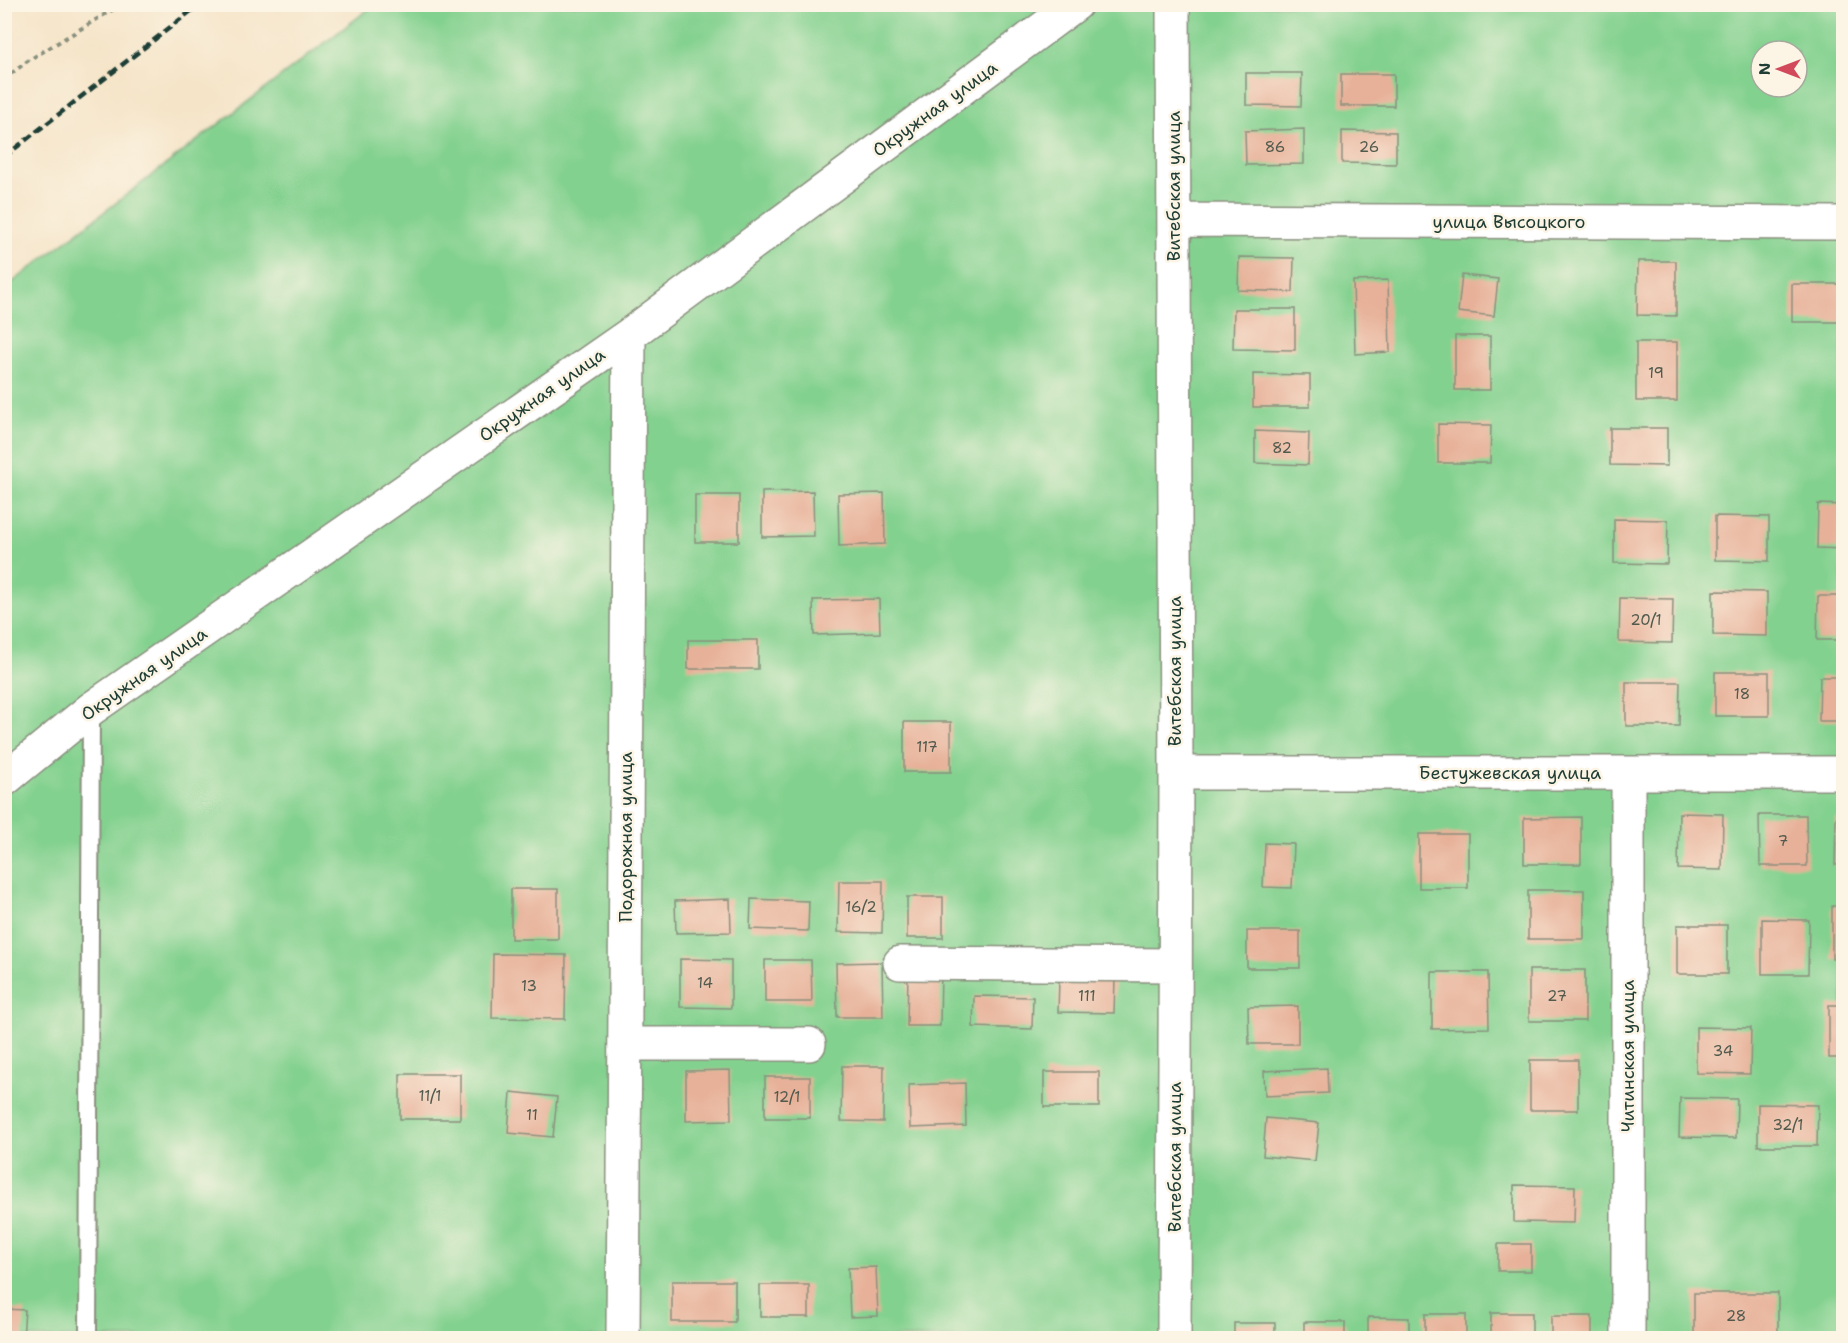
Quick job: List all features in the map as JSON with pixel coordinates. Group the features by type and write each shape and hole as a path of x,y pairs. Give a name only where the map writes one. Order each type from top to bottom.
{"street":[{"name":"Окружная улица","path":"4,780 91,709 629,335 1076,4"},
{"name":"Витебская улица","path":"1173,4 1176,773 1174,1338"},
{"name":"улица Высоцкого","path":"1174,220 1844,223"},
{"name":"Подорожная улица","path":"623,1338 629,335"},
{"name":"Бестужевская улица","path":"1176,773 1844,773"},
{"name":"Читинская улица","path":"1628,773 1628,1338"},
{"path":"900,963 1175,965"},
{"path":"625,1044 809,1044"}],"lane":[{"path":"88,1338 91,709"}],"path":[{"path":"4,80 29,60 122,4"}],"green space":[{"path":"374,5 1843,5 1843,1338 5,1338 5,288"}],"building":[{"path":"1246,73 1302,73 1301,106 1246,105"},
{"path":"1341,74 1394,74 1394,106 1341,106"},
{"path":"1304,129 1304,164 1246,165 1245,131"},
{"path":"1342,131 1396,132 1396,164 1342,163"},
{"path":"1239,257 1294,258 1293,292 1238,290"},
{"path":"1638,261 1676,261 1676,316 1637,315"},
{"path":"1462,275 1498,279 1494,316 1458,312"},
{"path":"1388,280 1390,352 1355,354 1353,281"},
{"path":"1792,284 1844,284 1844,322 1792,322"},
{"path":"1234,309 1295,309 1295,350 1233,349"},
{"path":"1455,336 1490,336 1490,390 1455,390"},
{"path":"1636,342 1677,342 1677,401 1636,401"},
{"path":"1253,374 1310,375 1310,407 1253,407"},
{"path":"1438,424 1491,425 1490,463 1438,463"},
{"path":"1610,428 1667,428 1667,466 1610,465"},
{"path":"1255,431 1309,433 1308,465 1255,463"},
{"path":"813,491 814,536 762,537 762,492"},
{"path":"884,493 885,544 839,546 838,494"},
{"path":"695,495 739,495 739,542 695,542"},
{"path":"1818,504 1844,505 1844,549 1817,548"},
{"path":"1715,516 1769,517 1769,561 1715,560"},
{"path":"1614,519 1668,520 1667,564 1614,563"},
{"path":"1713,591 1767,592 1767,636 1713,635"},
{"path":"1818,596 1844,596 1844,640 1817,640"},
{"path":"1620,598 1673,599 1672,643 1619,642"},
{"path":"879,599 880,633 814,635 813,600"},
{"path":"688,640 758,640 758,669 688,669"},
{"path":"1715,672 1769,672 1769,716 1715,716"},
{"path":"1820,677 1844,677 1844,721 1819,721"},
{"path":"1626,682 1680,682 1679,726 1626,726"},
{"path":"904,722 951,722 951,772 904,772"},
{"path":"1679,813 1723,814 1722,870 1678,869"},
{"path":"1759,815 1806,815 1807,866 1760,866"},
{"path":"1581,817 1581,864 1524,864 1524,818"},
{"path":"1836,818 1844,818 1844,865 1835,865"},
{"path":"1419,834 1468,834 1468,888 1419,888"},
{"path":"1265,843 1294,844 1292,888 1263,887"},
{"path":"839,881 883,881 882,933 838,932"},
{"path":"511,889 558,889 558,939 511,939"},
{"path":"1528,890 1584,890 1584,939 1528,939"},
{"path":"907,897 943,897 943,938 907,938"},
{"path":"730,899 731,932 676,933 675,901"},
{"path":"751,899 809,901 808,931 750,929"},
{"path":"1832,906 1844,906 1844,959 1832,959"},
{"path":"1762,919 1809,920 1808,974 1762,974"},
{"path":"1677,925 1727,925 1727,974 1677,974"},
{"path":"1247,931 1300,931 1300,968 1247,968"},
{"path":"493,954 566,955 565,1019 492,1018"},
{"path":"680,959 731,960 731,1008 680,1007"},
{"path":"765,960 811,960 812,1002 765,1002"},
{"path":"882,962 883,1017 837,1017 836,963"},
{"path":"1529,970 1585,970 1585,1021 1529,1021"},
{"path":"908,971 941,971 940,1026 907,1026"},
{"path":"1432,972 1488,972 1489,1028 1432,1029"},
{"path":"1059,979 1115,979 1114,1013 1058,1012"},
{"path":"974,996 1033,997 1032,1029 973,1027"},
{"path":"1829,1005 1844,1005 1844,1058 1829,1058"},
{"path":"1298,1006 1298,1044 1249,1044 1248,1007"},
{"path":"1696,1027 1751,1028 1750,1074 1696,1073"},
{"path":"1530,1060 1578,1060 1578,1110 1530,1110"},
{"path":"842,1066 884,1066 883,1122 841,1121"},
{"path":"1327,1068 1328,1093 1265,1096 1264,1071"},
{"path":"730,1070 731,1120 686,1121 686,1071"},
{"path":"1044,1072 1099,1072 1099,1107 1044,1107"},
{"path":"400,1074 460,1074 460,1119 400,1119"},
{"path":"765,1077 810,1077 810,1118 765,1118"},
{"path":"965,1083 966,1126 910,1128 909,1085"},
{"path":"511,1092 557,1097 553,1137 508,1133"},
{"path":"1680,1098 1737,1099 1736,1138 1679,1137"},
{"path":"1758,1104 1818,1105 1817,1146 1758,1146"},
{"path":"1266,1118 1319,1123 1315,1161 1263,1156"},
{"path":"1514,1185 1575,1186 1574,1223 1514,1222"},
{"path":"1498,1244 1531,1244 1531,1271 1498,1271"},
{"path":"876,1267 878,1316 850,1317 848,1268"},
{"path":"672,1281 735,1281 735,1322 672,1322"},
{"path":"760,1285 809,1285 809,1317 760,1317"},
{"path":"1694,1293 1778,1293 1778,1338 1694,1338"},
{"path":"4,1309 25,1310 23,1338 4,1338"},
{"path":"1491,1313 1532,1313 1532,1338 1491,1338"},
{"path":"1425,1314 1466,1314 1466,1338 1425,1338"},
{"path":"1551,1316 1592,1316 1592,1338 1551,1338"},
{"path":"1368,1317 1409,1318 1409,1338 1368,1338"},
{"path":"1304,1322 1345,1322 1345,1338 1304,1338"},
{"path":"1234,1323 1275,1323 1275,1338 1234,1338"}],"railway":[{"path":"4,157 200,4"}]}
